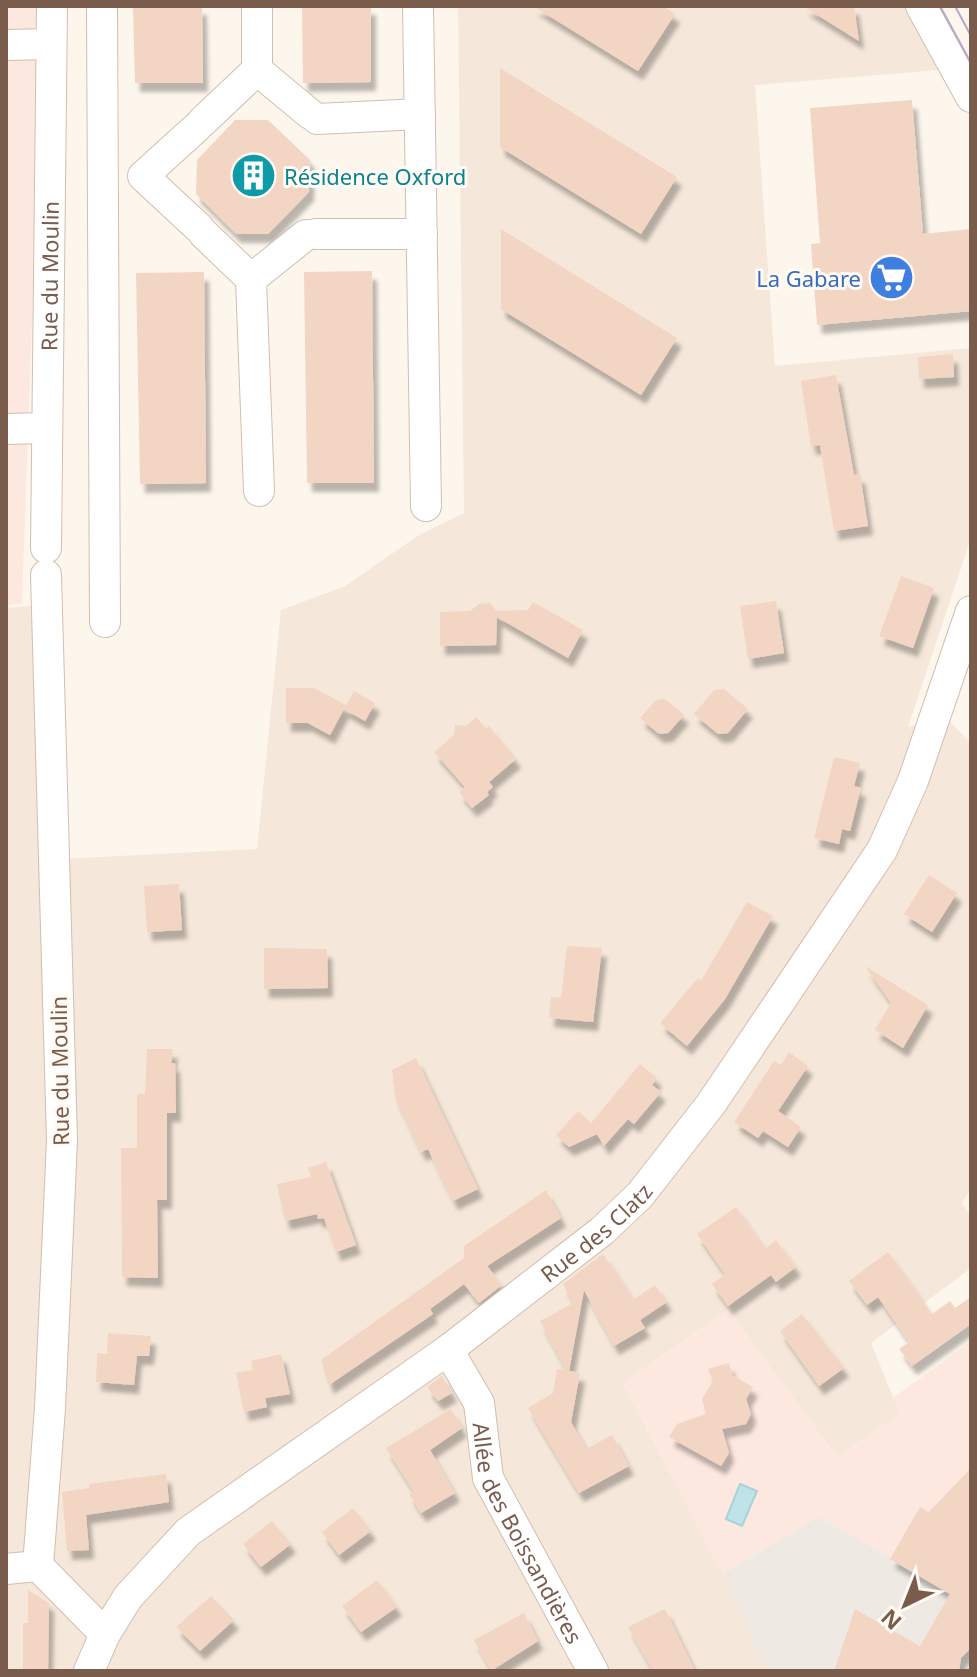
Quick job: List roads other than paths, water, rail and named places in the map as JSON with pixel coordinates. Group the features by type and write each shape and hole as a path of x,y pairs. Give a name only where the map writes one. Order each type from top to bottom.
{"street":[{"name":"Rue du Moulin","path":"38,1566 50,1408 62,1140 46,561 45,428 52,6"},
{"path":"102,6 105,622"},
{"path":"103,179 143,176 257,70 257,6"},
{"path":"418,6 426,506"},
{"path":"921,6 971,97"},
{"path":"6,45 50,44"},
{"path":"257,70 314,116 420,114"},
{"path":"143,176 251,279 259,491"},
{"path":"251,279 311,234 422,234"},
{"path":"6,429 45,428"},
{"name":"Rue des Clatz","path":"89,1671 105,1634 128,1597 188,1532 448,1350 602,1231 640,1195 711,1104 882,850 913,781 971,611"},
{"name":"Allée des Boissandières","path":"448,1350 479,1403 488,1478 593,1671"},
{"path":"6,1569 38,1566 105,1634"}],"water":[{"path":"740,1484 757,1491 742,1526 726,1519"}],"tram line":[{"path":"940,6 971,63"},
{"path":"955,6 971,36"}],"place":[{"name":"Résidence Oxford","path":"253,176"},
{"name":"La Gabare","path":"892,278"}]}
